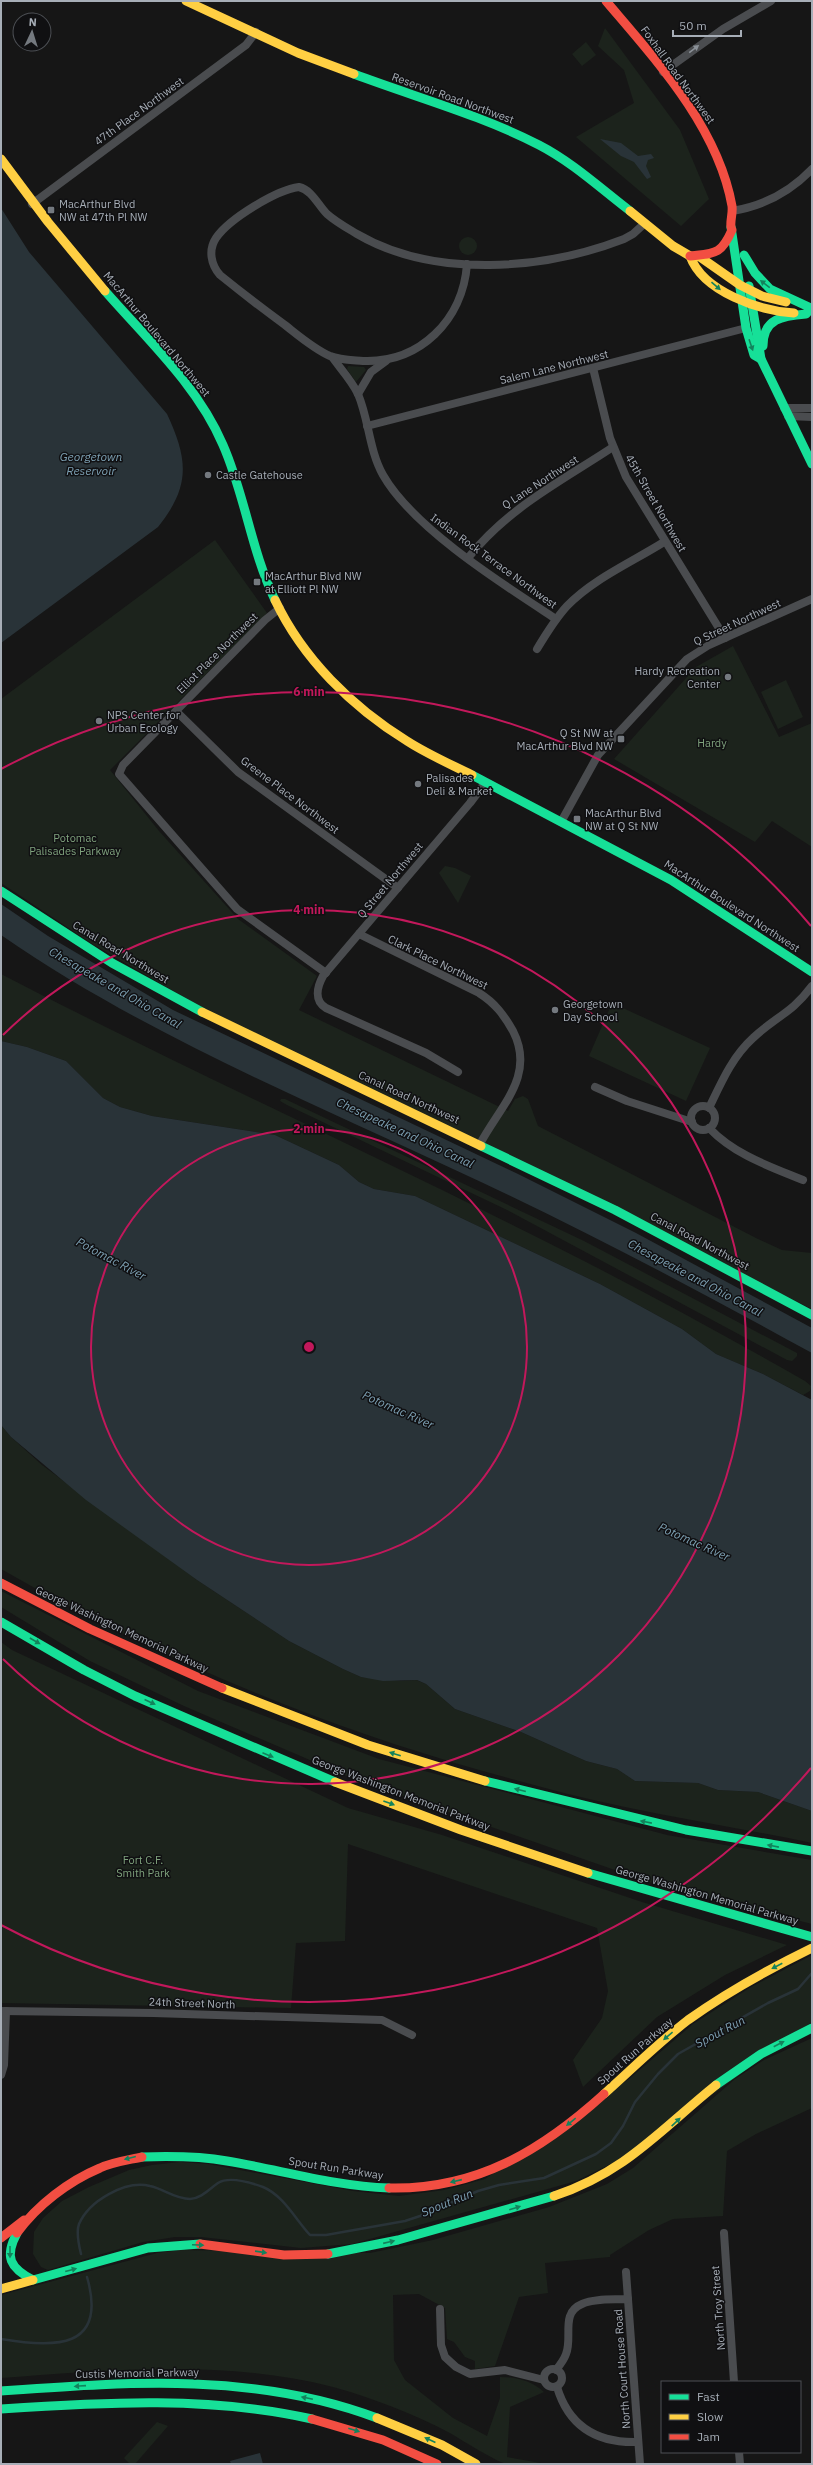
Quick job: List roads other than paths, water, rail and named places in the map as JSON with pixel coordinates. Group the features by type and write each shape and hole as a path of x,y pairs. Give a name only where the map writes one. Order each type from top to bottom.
{"main road":[{"name":"Reservoir Road Northwest","path":"186,1 256,32 298,53 495,126 533,142 575,167 644,224 690,256 700,257 740,285 762,296 812,308"},
{"name":"Foxhall Road Northwest","path":"606,1 663,72 693,114 709,142 722,171 733,214 738,219 761,359 812,464"},
{"name":"MacArthur Boulevard Northwest","path":"1,159 32,204 187,386 209,416 234,468 258,560 280,608 298,638 319,667 364,711 408,742 682,886 812,972"},
{"name":"Foxhall Road Northwest","path":"733,214 730,221 746,328 754,355 761,359"},
{"path":"690,256 717,253 726,244 732,230"},
{"path":"744,255 762,282 781,295 801,301 812,308 806,314 781,317 769,324 764,329 761,359"},
{"name":"Reservoir Road Northwest","path":"690,256 693,264 711,282 742,303 786,313 800,312 812,308"},
{"name":"Canal Road Northwest","path":"1,891 112,963 174,998 654,1229 812,1315"},
{"name":"George Washington Memorial Parkway","path":"1,1583 174,1669 369,1746 484,1781 638,1820 785,1848 812,1851"},
{"name":"George Washington Memorial Parkway","path":"1,1622 96,1676 196,1724 331,1782 481,1837 599,1876 768,1926 812,1937"},
{"name":"Spout Run Parkway","path":"1,2238 67,2187 93,2171 120,2161 149,2155 205,2157 337,2182 375,2187 432,2185 482,2173 519,2157 555,2135 659,2044 699,2012 760,1974 812,1948"},
{"path":"1,2289 139,2251 177,2245 210,2245 304,2256 346,2251 450,2227 556,2195 589,2183 620,2168 648,2146 734,2072 775,2046 812,2028"},
{"path":"33,2280 17,2272 11,2261 9,2252 15,2235 38,2209"},
{"name":"Custis Memorial Parkway","path":"1,2391 162,2382 229,2385 262,2389 311,2398 359,2411 409,2430 476,2464"},
{"path":"1,2409 132,2400 234,2404 330,2422 391,2443 437,2464"}],"street":[{"path":"663,72 723,28 771,1"},
{"name":"47th Place Northwest","path":"32,204 246,45 256,32"},
{"path":"733,214 775,198 812,169"},
{"path":"386,361 349,360 332,357 306,341 228,282 218,273 212,263 213,245 219,234 257,205 289,190 299,188 306,190 333,218 359,235 379,245 426,258 467,264 507,265 559,258 595,249 624,239 633,234 644,224"},
{"path":"358,394 371,372 386,361 421,346 444,325 458,300 467,264"},
{"name":"Salem Lane Northwest","path":"367,426 746,328"},
{"name":"Indian Rock Terrace Northwest","path":"332,357 358,394 376,461 392,490 420,520 468,558 556,619"},
{"name":"45th Street Northwest","path":"593,368 613,447 628,482 724,638"},
{"path":"786,412 812,408"},
{"path":"786,412 812,417"},
{"name":"Q Lane Northwest","path":"468,558 492,530 521,505 613,447"},
{"path":"537,649 556,619 576,598 591,586 664,542"},
{"name":"Q Street Northwest","path":"561,822 588,771 603,749 684,662 709,645 812,599"},
{"name":"Elliot Place Northwest","path":"280,608 265,620 121,767 119,774 232,905 326,973"},
{"name":"Greene Place Northwest","path":"176,711 238,772 398,888"},
{"name":"Q Street Northwest","path":"458,1072 426,1053 326,1008 321,1004 317,995 320,981 326,973 484,783"},
{"name":"Clark Place Northwest","path":"359,934 479,993 495,1005 506,1019 520,1050 521,1069 516,1083 480,1144"},
{"path":"709,1108 729,1069 743,1049 756,1034 800,1002 812,986"},
{"path":"595,1087 627,1101 692,1122 699,1129 709,1128"},
{"path":"692,1122 692,1115 695,1109 700,1106 709,1108 714,1113 715,1119 709,1128"},
{"path":"709,1128 724,1143 736,1151 803,1180"},
{"path":"1,2075 4,2066 4,2011"},
{"name":"24th Street North","path":"4,2011 153,2013 382,2020 412,2035"},
{"name":"North Troy Street","path":"724,2233 734,2381"},
{"name":"North Court House Road","path":"626,2272 637,2442 640,2464"},
{"path":"544,2380 546,2372 556,2370 567,2353 569,2317 574,2309 582,2303 628,2299"},
{"path":"440,2309 441,2344 445,2357 456,2367 470,2374 505,2370 544,2380 549,2387 557,2387"},
{"path":"556,2370 562,2378 557,2387"},
{"path":"557,2387 576,2421 586,2430 607,2440 637,2442"},
{"path":"739,2453 740,2464"}],"water":[{"path":"600,139 621,143 638,156 651,154 654,158 648,160 646,166 651,177 647,179 634,162 621,156"},
{"name":"Georgetown Reservoir","path":"1,208 29,252 167,414 179,445 183,472 181,485 176,498 169,512 158,527 1,643"},
{"name":"Chesapeake and Ohio Canal","path":"1,904 48,936 173,1010 518,1174 636,1233 812,1328 812,1353 679,1281 499,1190 279,1089 165,1033 109,1002 54,970 1,935"},
{"name":"Potomac River","path":"1,1041 27,1047 66,1061 103,1098 120,1107 152,1116 275,1135 339,1165 359,1182 374,1189 415,1196 600,1284 682,1329 716,1354 763,1374 812,1400 812,1811 758,1792 718,1790 698,1783 635,1781 617,1769 586,1761 521,1732 455,1709 426,1684 417,1680 383,1681 361,1677 343,1669 289,1641 197,1580 86,1500 11,1437 1,1425"},
{"path":"260,2453 263,2464 231,2464 230,2461"}],"waterway":[{"name":"Spout Run","path":"81,2254 78,2231 79,2224 84,2216 99,2200 119,2189 130,2186 150,2186 174,2196 190,2199 202,2195 223,2181 234,2180 247,2182 263,2187 277,2196 289,2208 310,2235 326,2235 405,2221 478,2191 499,2185 544,2178 596,2154 611,2143 623,2126 635,2102 658,2074 678,2054 768,2003 798,1989 812,1973"},
{"name":"Spout Run","path":"1,2339 40,2343 57,2343 72,2339 83,2331 90,2319 92,2301 87,2277"}],"place":[{"name":"MacArthur Blvd NW at 47th Pl NW","path":"51,210"},
{"name":"Castle Gatehouse","path":"208,475"},
{"name":"MacArthur Blvd NW at Elliott Pl NW","path":"257,582"},
{"name":"Hardy Recreation Center","path":"728,677"},
{"name":"NPS Center for Urban Ecology","path":"99,721"},
{"name":"Q St NW at MacArthur Blvd NW","path":"621,739"},
{"name":"Palisades Deli & Market","path":"418,784"},
{"name":"MacArthur Blvd NW at Q St NW","path":"577,819"},
{"name":"Georgetown Day School","path":"555,1010"}],"park label":[{"name":"Hardy","path":"712,743"},
{"name":"Potomac Palisades Parkway","path":"75,844"},
{"name":"Fort C.F. Smith Park","path":"143,1866"}]}
